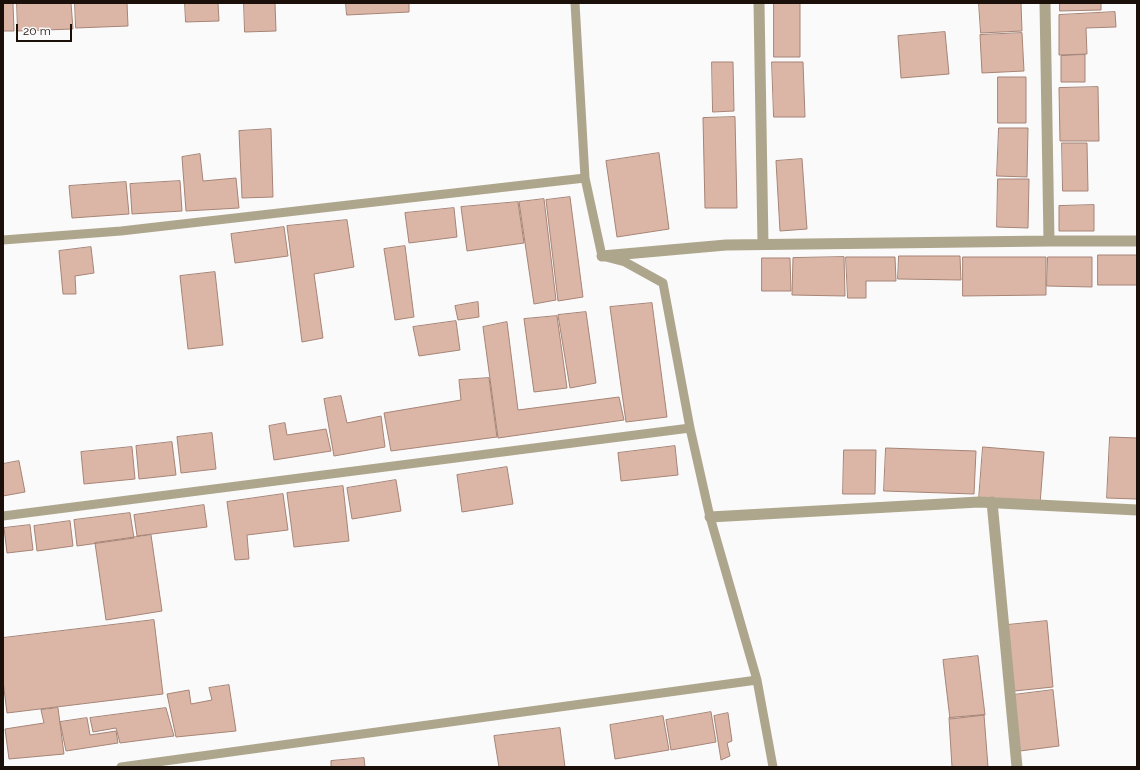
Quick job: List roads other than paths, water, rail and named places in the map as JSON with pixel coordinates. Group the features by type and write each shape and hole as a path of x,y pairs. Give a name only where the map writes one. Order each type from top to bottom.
{"street":[{"path":"759,3 763,244"},
{"path":"1045,3 1049,241"},
{"path":"602,256 689,247 763,244 1137,241"},
{"path":"710,517 979,502 1137,510"},
{"path":"992,502 1017,767"}],"lane":[{"path":"575,3 585,178 602,256 625,262 664,283 690,428 710,517 757,680 773,767"},
{"path":"3,240 121,231 585,178"},
{"path":"3,516 690,428"},
{"path":"121,767 757,680"}]}
